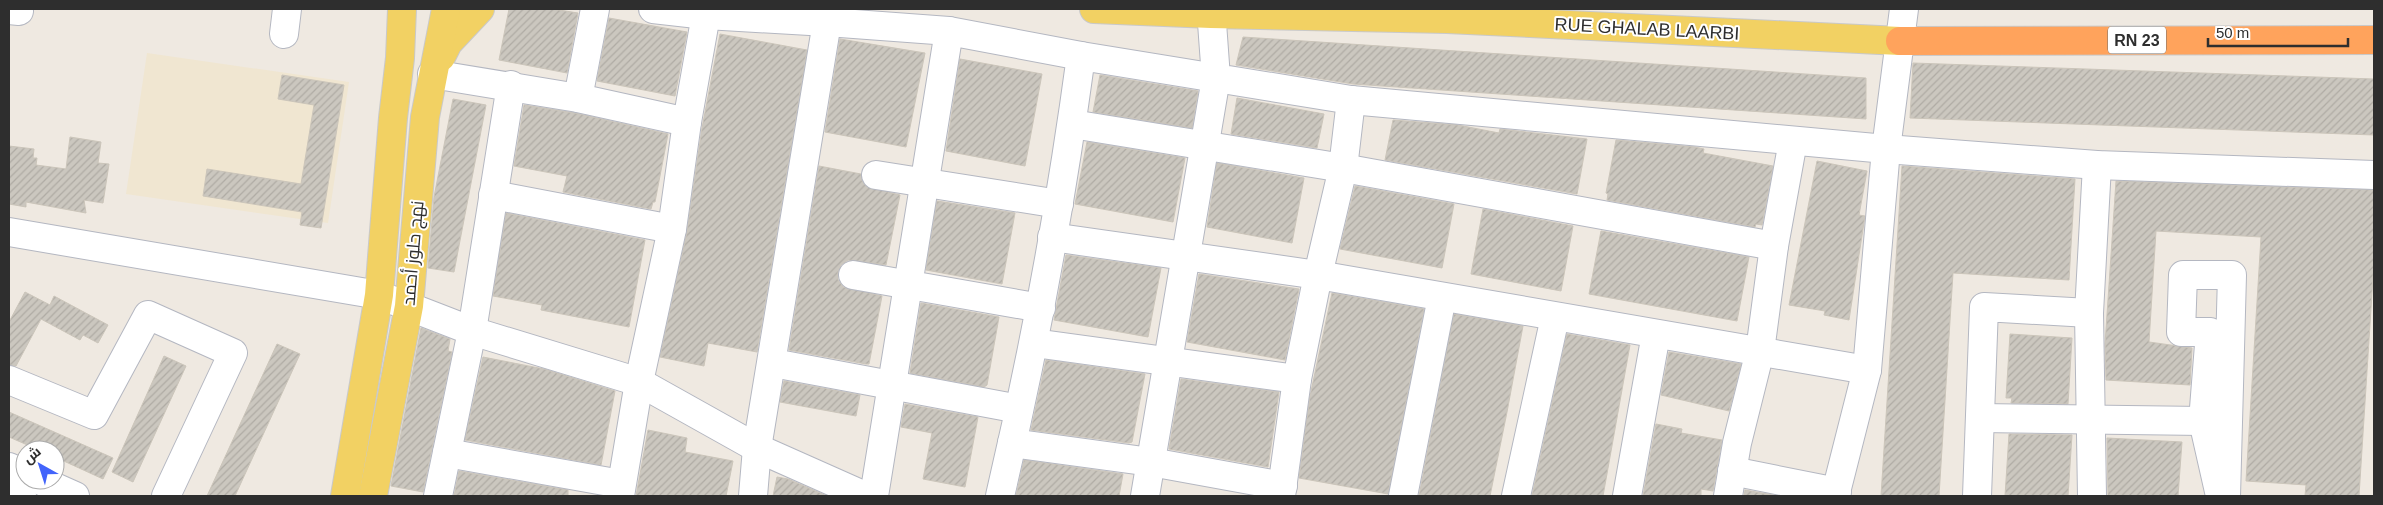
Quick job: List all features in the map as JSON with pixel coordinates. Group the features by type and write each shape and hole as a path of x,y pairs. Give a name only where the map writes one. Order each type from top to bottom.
{"highway":[{"name":"RN 23","path":"1900,41 2374,40"}],"main road":[{"path":"386,9 400,42"},
{"name":"نهج حلوز أحمد","path":"345,496 379,295 402,9"},
{"name":"نهج حلوز أحمد","path":"373,496 409,306 425,117 446,9"},
{"path":"432,74 448,43 480,9"},
{"name":"RUE GHALAB LAARBI","path":"1094,9 1401,14 1900,41"}],"street":[{"path":"578,98 595,9"},
{"path":"653,9 949,31 1081,56 1351,100 1886,150 2097,165 2374,175"},
{"path":"1793,141 1774,246 1760,351 1736,443 1730,483 1836,494 1867,370 1886,150 1904,9"},
{"path":"1145,496 1216,78 1211,11"},
{"path":"447,452 620,490 639,382 672,229 687,122 707,12"},
{"path":"753,496 757,448 773,363 827,22"},
{"path":"874,496 949,31"},
{"path":"1000,496 1034,343 1072,124 1081,56"},
{"path":"432,74 511,85 687,122"},
{"path":"438,496 472,331 511,85"},
{"path":"1012,443 1151,462 1282,491 1297,380 1318,275 1343,168 1351,100"},
{"path":"1072,124 1204,147 1343,168 1774,246"},
{"path":"2092,496 2089,313 2097,165"},
{"path":"876,175 1058,204"},
{"path":"493,196 672,229"},
{"path":"9,232 379,295 472,331 639,382 757,448 865,496"},
{"path":"1052,237 1318,275 1867,370"},
{"path":"853,275 1040,308"},
{"path":"2220,496 2203,421 2210,332 2181,332 2183,275 2232,275 2226,496"},
{"path":"1403,496 1442,297"},
{"path":"1977,496 1984,307 2089,313"},
{"path":"9,380 94,415 148,315 234,353 166,496"},
{"path":"1516,496 1555,317"},
{"path":"1627,496 1656,334"},
{"path":"1034,343 1297,380"},
{"path":"773,363 1019,409"},
{"path":"1980,418 2203,421"},
{"path":"9,490 22,496"},
{"path":"62,490 75,496"}],"shaded area":[{"path":"147,53 349,82 328,223 126,194"}],"building":[{"path":"509,9 553,9 578,13 567,73 499,60"},
{"path":"609,18 687,32 675,96 597,81"},
{"path":"720,34 807,50 757,352 708,343 704,366 660,357 687,232 702,128"},
{"path":"1243,37 1866,78 1866,119 1353,84 1236,65"},
{"path":"840,39 925,53 906,147 825,132"},
{"path":"960,59 1042,74 1025,166 946,151"},
{"path":"1913,63 2374,79 2374,135 1910,118"},
{"path":"282,75 344,85 321,228 300,225 302,212 203,196 207,169 301,184 314,105 278,99"},
{"path":"1100,75 1198,91 1192,128 1093,112"},
{"path":"1237,98 1324,114 1317,148 1231,134"},
{"path":"453,99 486,105 454,272 428,268 434,197"},
{"path":"524,105 575,113 668,134 655,202 653,202 651,209 563,192 567,176 514,166"},
{"path":"1393,120 1458,125 1499,133 1500,129 1587,139 1577,194 1385,160"},
{"path":"70,137 101,142 98,163 109,164 103,203 84,200 86,213 26,202 26,207 9,204 9,146 34,149 33,158 37,158 36,165 66,169"},
{"path":"1616,140 1695,147 1704,149 1703,153 1773,166 1762,225 1756,224 1755,227 1607,200 1608,194 1606,193"},
{"path":"1087,142 1185,158 1173,222 1075,204"},
{"path":"1817,161 1867,171 1859,215 1865,216 1849,320 1824,315 1825,311 1789,305"},
{"path":"1217,163 1304,178 1292,243 1207,227"},
{"path":"819,166 861,174 862,181 867,187 900,195 886,265 848,260 841,265 838,272 838,280 843,287 882,296 869,364 789,350"},
{"path":"1902,166 2075,179 2069,280 1953,273 1939,496 1881,496"},
{"path":"2116,181 2374,190 2374,262 2359,496 2305,496 2306,485 2246,481 2261,237 2156,231 2149,342 2192,348 2190,385 2106,380 2105,344"},
{"path":"1355,186 1454,204 1442,268 1340,249"},
{"path":"937,201 1015,213 1002,284 926,270"},
{"path":"1483,209 1573,226 1561,291 1471,274"},
{"path":"506,213 645,240 629,327 541,310 542,305 493,296"},
{"path":"1601,231 1749,257 1737,321 1589,294"},
{"path":"1066,255 1161,268 1148,337 1054,320"},
{"path":"1199,274 1299,289 1285,360 1187,342"},
{"path":"25,292 50,305 54,296 108,325 98,343 83,335 80,340 41,319 16,366 9,365 9,322"},
{"path":"1332,293 1424,309 1388,494 1299,478 1310,396"},
{"path":"921,303 999,317 987,385 984,387 910,373"},
{"path":"1454,314 1523,326 1490,496 1419,496"},
{"path":"421,328 450,339 448,351 452,352 423,492 391,486"},
{"path":"1567,334 1630,345 1603,496 1532,496"},
{"path":"2010,334 2072,338 2068,404 2011,403 2012,398 2006,398"},
{"path":"277,344 300,354 235,496 207,496"},
{"path":"1669,352 1741,364 1729,411 1661,395"},
{"path":"164,356 186,366 133,482 112,472"},
{"path":"483,357 544,369 615,391 601,465 465,440"},
{"path":"1046,360 1145,374 1132,442 1031,430"},
{"path":"1181,379 1279,392 1268,467 1169,449"},
{"path":"784,381 860,395 856,416 780,402"},
{"path":"905,404 978,417 965,487 923,479 932,433 901,427"},
{"path":"9,412 113,458 103,479 65,462 65,440 16,440 9,437"},
{"path":"1656,424 1682,429 1681,433 1722,440 1713,491 1701,489 1701,496 1643,496"},
{"path":"648,430 687,438 685,452 733,461 726,496 636,496"},
{"path":"2009,434 2072,435 2068,496 2005,496"},
{"path":"2107,438 2182,442 2178,496 2108,496"},
{"path":"1024,460 1123,474 1119,496 1016,496"},
{"path":"459,471 568,490 568,496 454,496"},
{"path":"777,477 788,479 827,496 773,496"},
{"path":"1745,490 1779,496 1744,496"}]}
